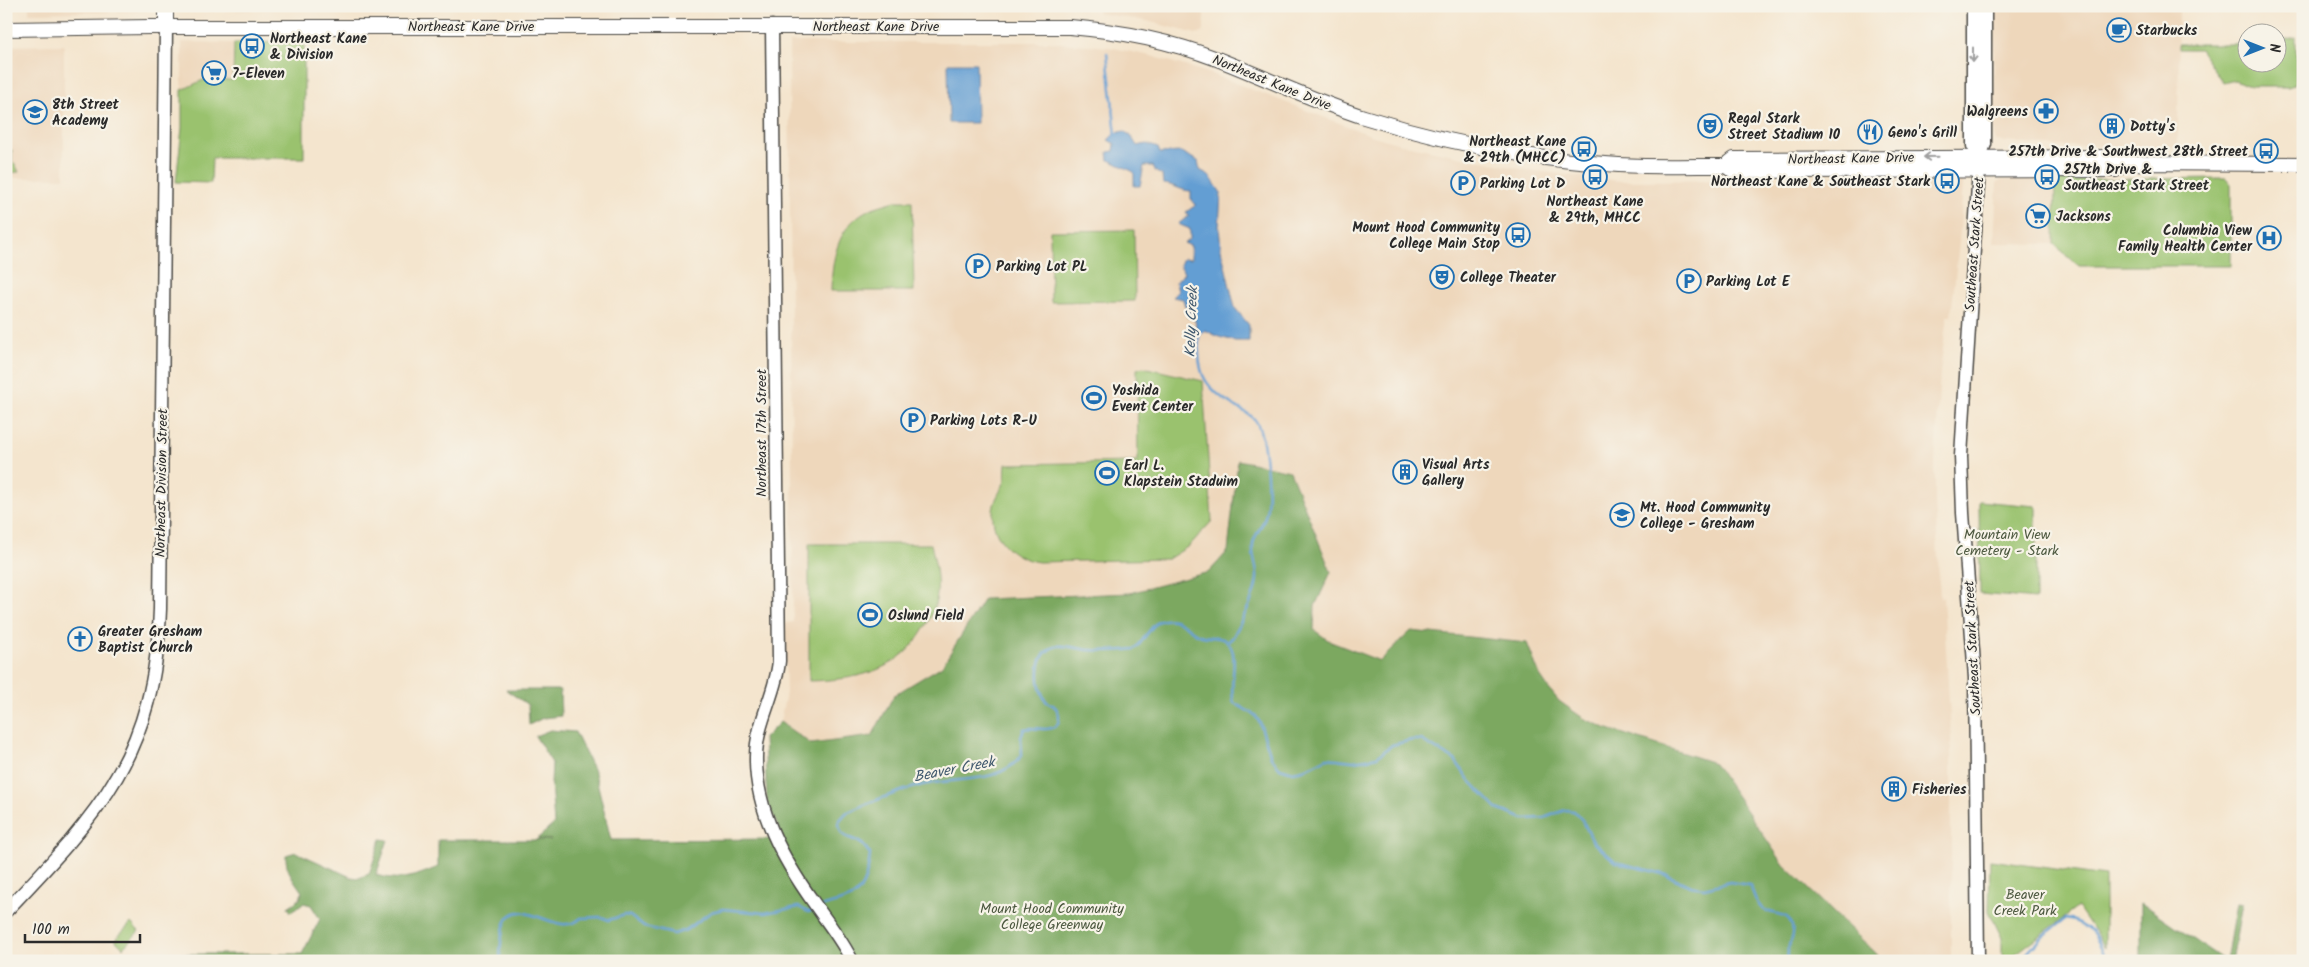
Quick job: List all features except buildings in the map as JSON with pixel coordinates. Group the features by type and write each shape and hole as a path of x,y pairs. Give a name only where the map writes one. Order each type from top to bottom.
{"main road":[{"name":"Northeast Division Street","path":"166,6 166,27"},
{"name":"Northeast Kane Drive","path":"6,29 166,27 1033,26 1099,30 1172,44 1216,59 1354,113 1405,129 1472,146 1534,156 1636,166 1725,166 1734,171 1979,163"},
{"name":"Northeast Kane Drive","path":"1725,166 1734,160 1775,158 1979,163"},
{"path":"1759,170 1762,165 1772,164 1775,158"},
{"path":"1979,163 2115,170 2129,163 2303,164"}],"street":[{"name":"Southeast Stark Street","path":"1973,6 1973,146 1979,163"},
{"name":"Southeast Stark Street","path":"1978,961 1975,678 1963,513 1961,456 1979,163 1985,144 1985,6"},
{"name":"Northeast 17th Street","path":"772,26 778,661 775,686 758,736 756,756 759,791 765,813 774,834 802,886 844,946 852,961"},
{"name":"Northeast Division Street","path":"6,911 79,832 112,787 137,736 154,678 158,650 160,609 166,27"}],"shaded area":[{"path":"29,6 151,6 145,11 29,13"},
{"path":"183,6 327,6 327,9 189,11"},
{"path":"1098,6 1204,6 1204,29 1202,33 1196,34 1147,21 1098,13"},
{"path":"1994,6 2179,6 2178,147 2049,146 1996,141 1994,135"},
{"path":"182,42 234,43 234,80 203,80 182,90"},
{"name":"Mt. Hood Community College - Gresham","path":"789,42 1049,42 1108,47 1151,56 1209,73 1373,136 1400,144 1526,170 1620,181 1960,179 1963,181 1960,232 1951,316 1947,316 1940,372 1935,460 1940,597 1943,597 1951,735 1951,959 1882,959 1784,865 1714,763 1605,728 1583,718 1559,701 1549,689 1540,676 1527,643 1411,631 1380,661 1331,642 1314,630 1315,605 1331,572 1238,460 1228,551 1209,572 1130,593 984,599 942,666 894,695 872,736 811,744 780,722 786,693 785,623 793,622"},
{"name":"8th Street Academy","path":"64,45 64,178 6,178 6,46"},
{"path":"2000,180 2055,180 2054,244 1994,243 1997,183"}],"green space":[{"path":"2296,37 2296,80 2293,85 2287,87 2251,87 2235,80 2223,83 2200,49 2179,49 2179,44 2236,44 2236,72 2286,72 2286,39"},
{"path":"304,42 304,158 212,158 211,183 176,182 182,128 182,90 203,80 233,80 234,43"},
{"path":"12,150 12,163 15,164 19,172 6,173 6,152"},
{"path":"2226,178 2231,184 2231,266 2079,266 2054,244 2055,180"},
{"path":"895,201 912,201 914,291 831,291 833,267 838,244 849,225 868,210"},
{"path":"1134,230 1135,301 1051,302 1050,231"},
{"name":"Earl L. Klapstein Staduim","path":"1143,367 1203,381 1212,521 1189,546 1168,559 1039,562 1019,556 1003,543 994,526 994,505 1005,480 1006,464 1138,462 1137,369"},
{"name":"Mount Hood Community College Greenway","path":"1238,460 1290,471 1331,572 1315,606 1314,630 1331,642 1380,661 1411,631 1527,643 1540,676 1549,689 1559,701 1583,718 1605,728 1714,763 1784,865 1882,959 1951,959 1950,961 142,961 149,954 302,954 320,919 311,905 303,903 291,912 288,907 300,899 302,892 291,875 286,860 286,855 296,852 351,877 359,878 369,874 381,839 388,840 376,875 400,878 414,876 438,867 438,840 551,840 537,839 554,824 551,783 552,763 535,736 550,730 575,732 595,773 611,840 784,839 767,802 764,738 780,722 811,744 872,736 894,695 942,666 984,599 1130,593 1209,572 1228,551"},
{"name":"Mountain View Cemetery - Stark","path":"1979,501 2036,506 2036,599 1980,594"},
{"name":"Oslund Field","path":"809,544 931,544 937,579 935,605 931,617 922,632 912,646 900,657 887,665 857,676 809,681"},
{"path":"506,690 560,690 561,716 543,718 529,725 528,705"},
{"name":"Beaver Creek Park","path":"1990,860 2105,876 2105,947 2078,907 2006,961 2002,961 2002,938 1989,911"},
{"path":"2141,903 2225,961 2141,961"},
{"path":"2236,903 2242,904 2232,961 2226,961"},
{"path":"131,923 139,931 123,948 115,940"}],"water":[{"path":"948,63 976,63 977,123 949,123"},
{"path":"1124,131 1131,136 1137,146 1147,144 1158,148 1160,153 1181,152 1198,161 1200,170 1209,175 1221,193 1219,227 1221,249 1235,308 1249,325 1249,341 1235,341 1219,337 1205,330 1201,334 1197,334 1195,320 1187,317 1191,311 1185,306 1183,299 1173,297 1178,292 1176,282 1184,273 1180,265 1183,258 1191,259 1191,246 1184,243 1190,239 1190,229 1178,224 1189,216 1186,212 1196,205 1191,199 1191,191 1163,184 1162,175 1156,172 1153,166 1144,166 1140,186 1134,186 1134,172 1109,160 1108,152 1114,151 1115,144 1108,140 1115,133"}],"waterway":[{"name":"Kelly Creek","path":"1107,53 1116,135"},
{"name":"Kelly Creek","path":"1199,332 1200,366 1207,383 1222,397 1255,420 1262,438 1266,465 1268,493 1266,513 1253,544 1257,574 1256,586 1244,616 1233,637 1228,642"},
{"name":"Beaver Creek","path":"821,907 845,900 856,894 863,884 867,871 870,854 858,841 843,835 839,827 839,821 846,813 922,785 990,776 1013,765 1022,755 1021,737 1024,729 1051,728 1058,723 1057,709 1046,701 1040,685 1039,667 1043,656 1048,651 1058,646 1095,650 1135,649 1157,622 1172,620 1181,623 1199,635 1222,639 1229,644 1233,651 1234,659 1232,691 1234,703 1255,715 1260,723 1271,757 1280,768 1293,772 1303,770 1327,758 1353,761 1367,759 1377,757 1392,745 1412,740 1421,740 1455,760 1469,780 1497,809 1524,819 1544,818 1565,810 1574,811 1583,821 1593,842 1616,862 1667,875 1690,886 1704,888 1730,882 1749,885 1760,907 1784,916 1790,921 1793,930 1787,956 1788,961"},
{"name":"Beaver Creek","path":"501,961 500,949 503,930 508,918 516,913 526,913 560,924 571,924 581,918 601,917 609,920 624,915 630,916 644,927 674,934 686,930 711,912 723,909 764,913 799,907 808,912 814,910"},
{"path":"2020,961 2041,938 2065,919 2081,924 2092,933 2097,939 2106,961"}],"place":[{"name":"Starbucks","path":"2119,30"},
{"name":"Northeast Kane & Division","path":"252,46"},
{"name":"7-Eleven","path":"214,73"},
{"name":"Walgreens","path":"2046,111"},
{"name":"8th Street Academy","path":"35,112"},
{"name":"Regal Stark Street Stadium 10","path":"1710,126"},
{"name":"Dotty's","path":"2112,126"},
{"name":"Geno's Grill","path":"1870,132"},
{"name":"Northeast Kane & 29th (MHCC)","path":"1584,149"},
{"name":"257th Drive & Southwest 28th Street","path":"2266,151"},
{"name":"Northeast Kane & 29th, MHCC","path":"1595,177"},
{"name":"257th Drive & Southeast Stark Street","path":"2047,177"},
{"name":"Northeast Kane & Southeast Stark","path":"1947,181"},
{"name":"Parking Lot D","path":"1463,183"},
{"name":"Jacksons","path":"2038,216"},
{"name":"Mount Hood Community College Main Stop","path":"1518,235"},
{"name":"Columbia View Family Health Center","path":"2269,238"},
{"name":"Parking Lot PL","path":"978,266"},
{"name":"College Theater","path":"1442,277"},
{"name":"Parking Lot E","path":"1689,281"},
{"name":"Yoshida Event Center","path":"1094,398"},
{"name":"Parking Lots R-U","path":"913,420"},
{"name":"Visual Arts Gallery","path":"1405,472"},
{"name":"Earl L. Klapstein Staduim","path":"1107,473"},
{"name":"Mt. Hood Community College - Gresham","path":"1622,515"},
{"name":"Oslund Field","path":"870,615"},
{"name":"Greater Gresham Baptist Church","path":"80,639"},
{"name":"Fisheries","path":"1894,789"}]}
